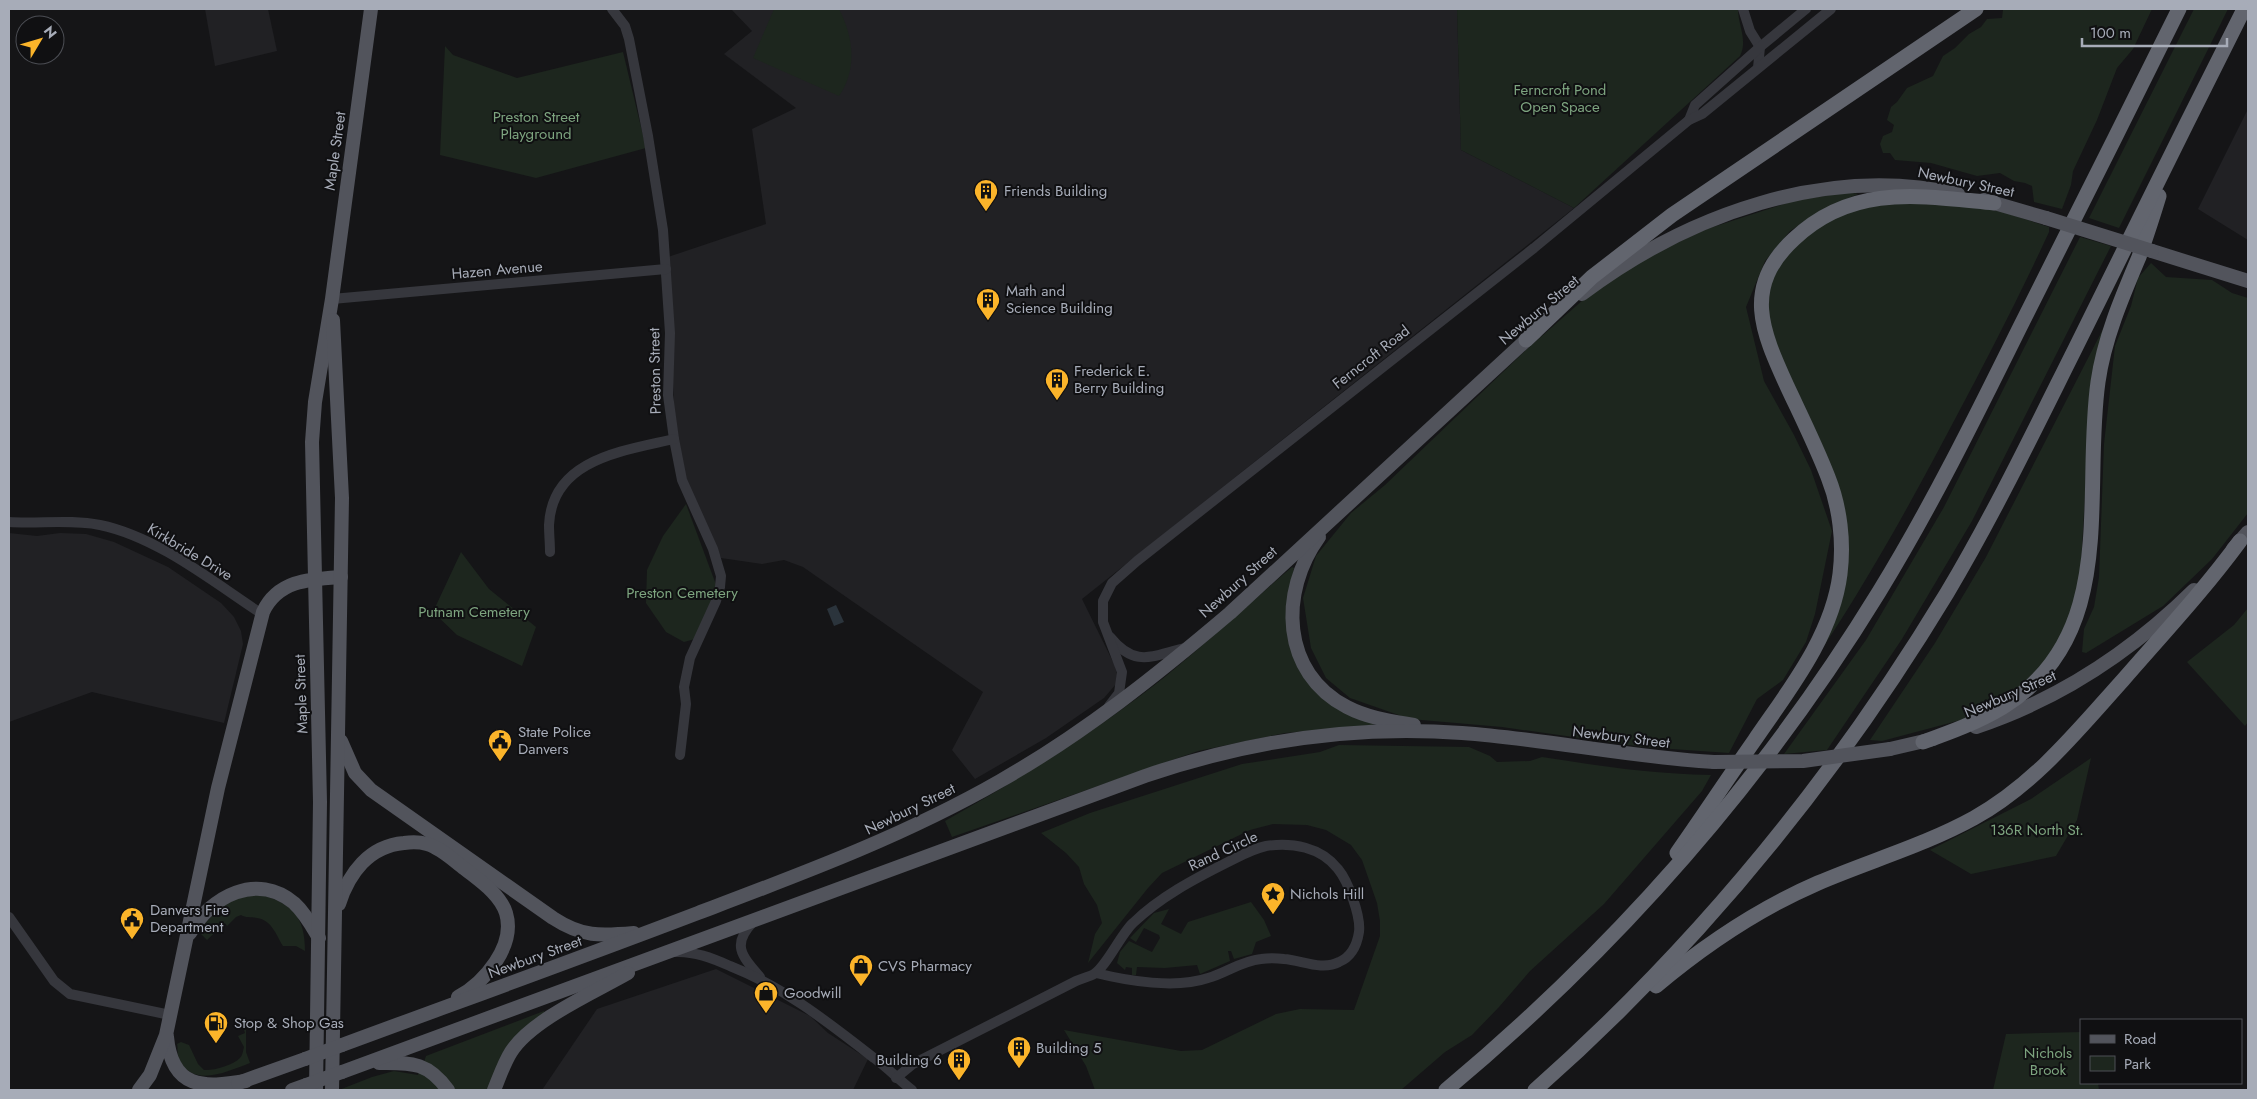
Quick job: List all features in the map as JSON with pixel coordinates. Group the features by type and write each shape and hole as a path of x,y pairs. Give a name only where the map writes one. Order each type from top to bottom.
{"highway":[{"path":"1526,340 1599,272 1665,220 1976,9"},
{"path":"1446,1090 1547,1001 1641,906 1706,833 1762,761 1839,653 1897,562 1954,460 2179,9"},
{"path":"1552,1075 1658,972 1732,891 1814,790 1887,686 1947,592 2001,495 2244,9"},
{"path":"1924,742 1974,722 2017,698 2050,665 2060,651 2074,623 2084,592 2089,560 2093,432 2101,368 2114,321 2178,141"},
{"path":"1641,906 1809,657 1829,617 1838,588 1842,544 1834,496 1822,462 1772,353 1761,318 1761,295 1772,263 1804,230 1836,209 1853,203 1878,198 1915,195 1994,202"},
{"path":"1535,1090 1686,961 1733,927 1808,887 1951,830 2014,792 2044,766 2072,737 2196,599 2244,537"}],"main road":[{"name":"Maple Street","path":"311,1088 319,938 320,802 312,434 318,376 332,299 371,9"},
{"name":"Newbury Street","path":"219,1090 772,886 907,830 1002,780 1100,717 1190,647 1346,507 1526,340 1596,283 1646,251 1700,225 1756,205 1814,191 1872,186 1930,188 1994,202 2246,281"},
{"name":"Maple Street","path":"332,299 342,498 332,1090"},
{"path":"1346,507 1313,545 1298,580 1293,602 1292,625 1293,636 1304,665 1321,689 1332,698 1358,712 1383,720 1479,734"},
{"name":"Newbury Street","path":"292,1090 311,1088 365,1063 756,918 1145,776 1213,755 1290,740 1406,731 1479,734 1642,756 1714,762 1803,761 1890,749 1960,732 2010,715 2051,696 2090,674 2128,648 2164,619 2244,537"},
{"path":"139,1090 150,1075 166,1035 221,772 262,614 270,600 283,589 296,582 341,577"},
{"path":"338,724 349,762 355,773 371,790 567,928 588,934 612,935 652,931"},
{"path":"335,934 340,904 347,883 354,871 366,858 379,849 394,844 413,842 427,844 441,851 487,886 506,913 507,926 505,938 496,962 466,993 427,1014"},
{"path":"184,945 200,918 216,902 235,892 254,889 273,892 289,899 304,914 319,938"},
{"path":"494,1090 511,1052 530,1032 552,1016 664,953"},
{"path":"166,1035 171,1060 176,1069 190,1081 211,1085 246,1080"},
{"path":"365,1063 397,1061 413,1064 432,1074 448,1090"}],"street":[{"name":"Preston Street","path":"612,9 625,26 629,39 648,136 663,230 670,333 668,395 674,439 682,480 713,549 721,576 716,601 690,658 684,687 686,704 680,755"},
{"path":"1743,9 1750,31 1760,47 1758,68"},
{"name":"Ferncroft Road","path":"1688,120 1695,105 1806,9"},
{"name":"Ferncroft Road","path":"1100,717 1119,693 1122,680 1122,672 1101,614 1103,601 1112,583 1120,575 1534,248 1688,120 1702,114 1831,9"},
{"name":"Hazen Avenue","path":"332,299 666,269"},
{"path":"550,552 549,524 553,507 556,497 571,475 602,458 674,439"},
{"name":"Kirkbride Drive","path":"9,522 84,523 127,532 169,554 262,614"},
{"path":"1106,632 1120,649 1137,657 1151,658 1190,647"},
{"name":"Rand Circle","path":"1296,845 1313,850 1332,862 1344,879 1360,929 1357,941 1347,957 1338,963 1326,965 1285,959 1260,959 1237,965 1209,978 1174,982 1137,981 1096,973 1131,925 1148,909 1204,874 1265,846 1296,845"},
{"path":"9,917 54,981 70,994 170,1014"},
{"path":"756,918 742,936 740,944 748,964 762,980"},
{"path":"664,953 678,952 702,955 762,980 808,1009 875,1059 912,1090"},
{"path":"896,1078 913,1064 1076,981 1096,973"}],"shaded area":[{"path":"205,9 268,9 277,51 215,66"},
{"path":"731,9 1457,9 1461,150 1574,208 1082,599 1115,666 1116,684 1104,698 1046,738 975,779 952,750 983,692 803,567 784,560 762,564 721,558 684,474 674,409 668,257 766,224 752,129 796,108 724,54 752,31"},
{"path":"2248,109 2248,240 2198,209"},
{"path":"9,533 37,536 60,533 86,534 114,542 168,567 221,603 234,617 241,631 243,644 224,723 92,692 9,722"},
{"path":"836,605 844,622 834,626 827,609"},
{"path":"716,969 810,1016 828,1033 868,1059 853,1090 542,1090 597,1009"}],"green space":[{"path":"774,9 839,9 848,30 851,64 845,86 839,96 753,58"},
{"name":"Ferncroft Pond Open Space","path":"1457,9 1738,9 1743,44 1740,56 1574,208 1461,150"},
{"path":"2152,9 2133,49 2117,68 2097,120 2073,171 2071,185 2062,209 2034,202 2032,186 2014,181 2000,173 1977,176 1931,163 1895,160 1890,153 1883,153 1880,144 1883,136 1892,132 1894,125 1887,120 1891,107 1907,88 1933,76 1943,56 1955,48 1969,34 1981,27 1987,19 2002,18 2003,10"},
{"path":"2194,9 2228,9 2119,228 2089,218"},
{"name":"Preston Street Playground","path":"445,46 453,55 517,78 623,52 646,148 536,178 440,155"},
{"path":"1849,192 1858,194 1826,208 1790,231 1765,261 1746,307 1764,381 1811,470 1832,531 1815,614 1806,642 1783,680 1757,699 1729,753 1643,747 1502,727 1410,719 1350,698 1326,678 1311,648 1303,598 1316,556 1351,513 1385,485 1527,349 1591,293 1642,259 1707,229 1793,201"},
{"path":"1872,202 1958,204 2003,212 2049,227 2049,232 2004,326 1892,536 1822,649 1847,529 1769,333 1768,288 1777,264 1793,244 1839,214"},
{"path":"2080,237 2111,246 1972,521 1902,639 1827,750 1784,754 1866,640 1944,507"},
{"path":"2151,263 2166,277 2212,280 2232,293 2248,298 2248,513 2212,559 2163,606 2086,653 2082,652 2084,629 2094,607 2099,577 2104,444 2115,346 2131,306 2138,278"},
{"path":"2104,327 2090,406 2080,583 2066,629 2042,665 2026,682 1991,707 1961,720 1882,741 1870,740 1935,643 1986,557"},
{"name":"Preston Cemetery","path":"686,504 721,598 695,639 684,642 666,632 646,603 647,570 663,536"},
{"name":"Putnam Cemetery","path":"461,552 489,589 536,627 522,666 457,635 433,612"},
{"path":"1292,567 1294,568 1286,608 1297,660 1374,725 1285,733 1198,751 952,837 945,821 1058,753 1113,716 1166,676"},
{"path":"2248,608 2248,722 2245,726 2187,662 2234,625"},
{"path":"1339,745 1469,747 1490,756 1497,762 1530,761 1542,757 1647,771 1711,775 1702,791 1604,904 1530,971 1472,1035 1445,1052 1401,1090 1095,1090 1086,1066 1064,1030 1181,1051 1202,1050 1276,1014 1300,1009 1354,1010 1380,936 1377,903 1362,860 1351,845 1326,830 1307,825 1273,824 1250,830 1162,873 1088,963 1095,934 1102,923 1097,905 1084,884 1079,867 1066,853 1041,833 1090,813 1242,764 1320,752"},
{"name":"136R North St.","path":"2091,758 2077,820 2056,856 1971,874 1930,850 2031,799"},
{"path":"258,894 280,902 294,913 302,929 305,951 296,946 283,946 270,925 262,919 241,915 236,917 227,926 225,923 207,940 198,931 226,901"},
{"path":"1251,902 1264,920 1271,936 1256,942 1252,954 1234,959 1231,951 1228,951 1230,961 1200,974 1197,965 1165,968 1137,967 1136,975 1132,975 1132,968 1126,967 1125,970 1117,963 1120,952 1129,941 1152,952 1160,938 1159,935 1144,928 1136,942 1130,938 1154,913 1169,909 1161,924 1181,934 1188,922"},
{"path":"544,1011 545,1013 489,1090 455,1090 424,1062 426,1056"},
{"path":"243,1024 246,1028 246,1052 250,1063 222,1073 202,1076 185,1068 179,1059 177,1044 181,1042 189,1045 198,1064 204,1070 233,1063 240,1058 244,1047 238,1036 245,1033 243,1026 235,1027"},
{"name":"Nichols Brook","path":"2080,1032 2080,1084 2098,1084 2099,1090 1993,1090 2006,1034"},
{"path":"394,1071 418,1075 419,1072 427,1076 442,1090 339,1090 372,1077"}],"place":[{"name":"Friends Building","path":"986,212"},
{"name":"Math and Science Building","path":"988,321"},
{"name":"Frederick E. Berry Building","path":"1057,401"},
{"name":"State Police Danvers","path":"500,762"},
{"name":"Nichols Hill","path":"1273,915"},
{"name":"Danvers Fire Department","path":"132,940"},
{"name":"CVS Pharmacy","path":"861,987"},
{"name":"Goodwill","path":"766,1014"},
{"name":"Stop & Shop Gas","path":"216,1044"},
{"name":"Building 5","path":"1019,1069"},
{"name":"Building 6","path":"959,1081"}]}
